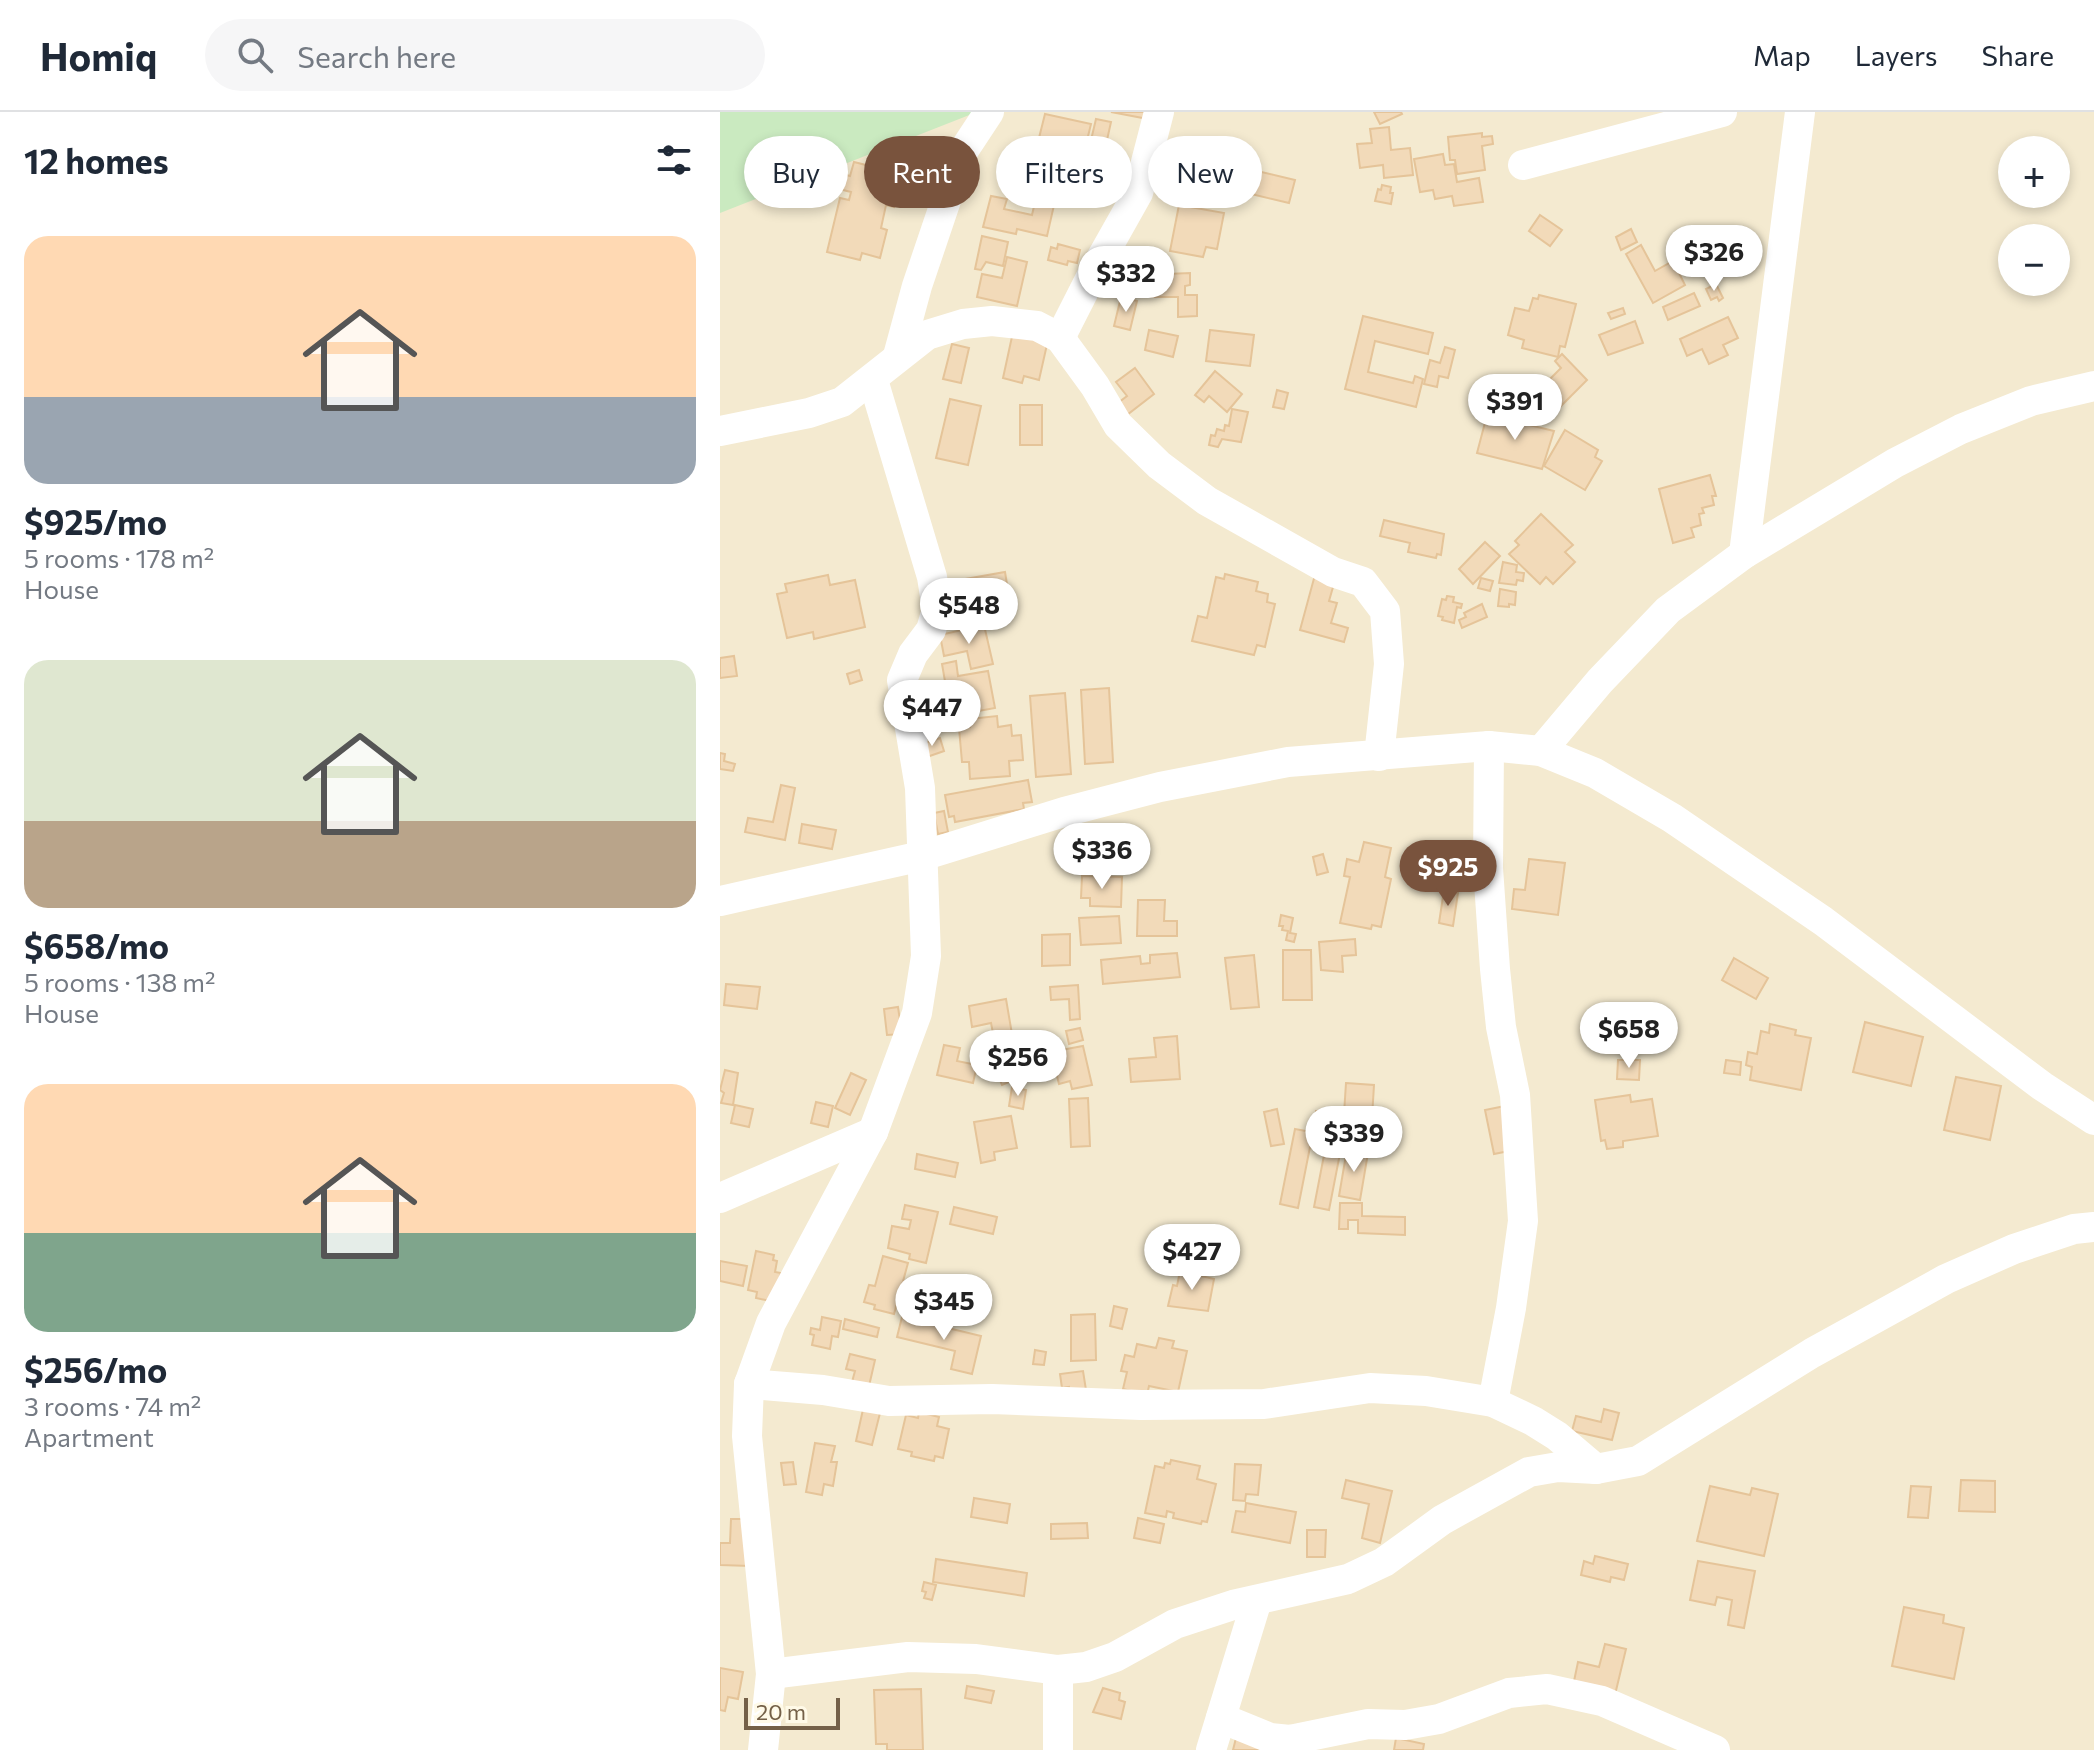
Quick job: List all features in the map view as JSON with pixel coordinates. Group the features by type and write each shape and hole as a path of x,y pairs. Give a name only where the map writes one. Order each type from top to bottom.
{"street":[{"path":"898,356 917,286 962,153 989,112"},
{"path":"1060,338 1138,193 1159,112"},
{"path":"1523,165 1722,112"},
{"path":"1744,554 1800,112"},
{"path":"720,431 809,413 842,402 927,335 963,324 992,321 1037,326 1060,338 1095,386 1118,425 1159,465 1207,501 1333,572 1363,582 1385,611 1389,664 1379,756"},
{"path":"763,1750 771,1674 747,1436 749,1384 771,1323 873,1132 917,1013 926,956 920,788 902,680 913,654 931,630 937,609 932,577 873,380"},
{"path":"1541,751 1600,681 1668,610 1744,554 1895,463 1961,429 2031,401 2094,386"},
{"path":"1489,746 1488,868 1495,969 1501,1027 1515,1095 1523,1221 1493,1402"},
{"path":"720,901 922,856 1064,812 1160,787 1288,762 1489,746 1541,751 1595,773 1684,827 1823,921 2042,1086 2094,1120"},
{"path":"720,1198 873,1132"},
{"path":"771,1674 908,1657 976,1659 1058,1670 1086,1667 1115,1657 1175,1624 1257,1600 1348,1579 1384,1562 1442,1520 1529,1472 1558,1467 1596,1469 1638,1461 1812,1353 1946,1279 2014,1249 2074,1229 2094,1227"},
{"path":"749,1384 823,1390 889,1401 992,1399 1141,1405 1264,1404 1370,1388 1426,1391 1493,1402 1557,1436 1596,1469"},
{"path":"1211,1750 1257,1600"},
{"path":"1058,1670 1058,1750"},
{"path":"1221,1718 1270,1738 1290,1740 1368,1724 1405,1725 1439,1719 1509,1693 1547,1689 1602,1701 1715,1750"}],"shaded area":[{"path":"720,112 2094,112 2094,1750 720,1750"}],"green space":[{"path":"720,112 977,112 916,136 864,136 864,156 848,163 848,136 744,136 744,204 720,213"}],"building":[{"path":"1111,112 1149,112 1148,119"},
{"path":"1374,112 1401,112 1402,114 1380,124"},
{"path":"1045,114 1091,124 1088,136 1040,136"},
{"path":"1096,119 1111,122 1108,136 1092,136"},
{"path":"1389,127 1391,150 1410,148 1413,175 1384,178 1383,165 1360,168 1357,144 1372,143 1370,129"},
{"path":"1482,133 1482,137 1492,136 1493,144 1482,146 1485,170 1457,174 1455,160 1450,160 1448,137"},
{"path":"1443,154 1445,165 1454,164 1457,182 1479,178 1483,202 1454,206 1452,196 1435,199 1433,190 1420,192 1414,159"},
{"path":"854,162 864,164 864,208 885,208 881,228 887,230 880,258 862,253 860,260 827,252 838,208 848,208"},
{"path":"1262,172 1295,180 1289,203 1262,197"},
{"path":"1382,185 1391,187 1391,204 1375,201"},
{"path":"991,196 996,197 996,208 1032,215 1034,208 1053,208 1047,236 1017,229 1016,234 983,227"},
{"path":"1178,208 1224,213 1217,249 1206,247 1203,257 1170,251"},
{"path":"1540,215 1562,230 1550,246 1529,231"},
{"path":"1631,229 1637,242 1621,250 1616,237"},
{"path":"982,236 1008,242 1003,266 986,262 981,270 975,269"},
{"path":"1058,244 1080,250 1077,263 1068,261 1067,265 1048,260 1051,247 1057,249"},
{"path":"1641,245 1655,271 1673,261 1685,285 1653,303 1626,254"},
{"path":"1007,257 1027,262 1017,306 977,297 982,274 1002,278"},
{"path":"1190,273 1190,285 1185,286 1185,295 1197,295 1197,316 1178,317 1178,297 1142,297 1142,275"},
{"path":"1716,284 1723,298 1719,301 1717,297 1711,300 1706,289"},
{"path":"1694,293 1700,306 1668,320 1663,307"},
{"path":"1539,295 1576,304 1565,347 1560,346 1558,357 1522,348 1524,340 1508,335 1515,308 1529,311 1533,298 1538,299"},
{"path":"1121,297 1137,301 1130,330 1114,326"},
{"path":"1623,308 1625,314 1611,319 1608,313"},
{"path":"1363,316 1433,333 1428,354 1375,341 1368,372 1413,383 1415,376 1423,379 1416,407 1345,389"},
{"path":"1728,317 1738,338 1723,345 1728,355 1709,364 1702,349 1687,356 1680,339"},
{"path":"1635,321 1643,343 1608,355 1599,335"},
{"path":"1149,330 1178,336 1173,357 1145,350"},
{"path":"1210,330 1254,335 1250,366 1206,361"},
{"path":"1013,332 1048,340 1039,380 1024,376 1022,383 1003,378"},
{"path":"952,344 969,348 961,383 943,379"},
{"path":"1445,347 1455,350 1448,378 1439,376 1437,387 1424,384 1430,360 1440,363"},
{"path":"1562,354 1587,380 1552,415 1533,396 1561,368 1555,361"},
{"path":"1135,368 1154,394 1123,418 1114,406 1127,396 1116,382"},
{"path":"1215,371 1242,394 1227,412 1209,396 1204,402 1195,395"},
{"path":"1277,390 1288,393 1284,409 1273,407"},
{"path":"950,399 981,406 968,465 936,458"},
{"path":"1020,405 1042,405 1042,445 1020,445"},
{"path":"1232,409 1248,412 1241,442 1222,439 1218,447 1209,445 1211,435 1215,436 1217,429 1224,431 1225,425 1229,426"},
{"path":"1487,415 1554,431 1542,469 1477,453"},
{"path":"1565,430 1598,450 1595,457 1602,461 1585,490 1544,466"},
{"path":"1710,475 1716,496 1712,496 1714,505 1702,508 1704,513 1699,514 1701,525 1691,528 1694,537 1673,543 1659,489"},
{"path":"1541,514 1573,545 1565,552 1575,562 1553,584 1546,577 1540,584 1509,554 1519,545 1515,541"},
{"path":"1384,520 1444,534 1441,555 1437,554 1436,558 1408,552 1410,543 1380,536"},
{"path":"1485,542 1500,556 1473,584 1459,569"},
{"path":"1503,562 1517,565 1516,572 1524,573 1523,581 1517,580 1516,585 1499,583"},
{"path":"1316,571 1333,587 1329,601 1337,603 1331,623 1348,628 1344,642 1300,630"},
{"path":"1005,572 1012,615 946,628 939,592 950,590 948,582"},
{"path":"1225,574 1258,582 1256,591 1268,594 1267,602 1275,604 1265,647 1257,645 1254,655 1192,641 1198,616 1207,618 1216,577 1224,579"},
{"path":"828,575 830,585 855,580 865,627 814,639 813,632 787,638 777,594 787,592 785,584"},
{"path":"1481,578 1493,581 1490,591 1478,588"},
{"path":"1500,589 1516,592 1515,605 1498,606"},
{"path":"1447,596 1454,597 1453,602 1462,604 1461,608 1457,607 1454,623 1438,616 1442,599 1446,600"},
{"path":"1482,604 1487,617 1462,628 1459,620 1466,617 1464,613"},
{"path":"984,625 993,664 971,669 967,651 944,656 940,635"},
{"path":"734,656 737,676 720,678 720,658"},
{"path":"956,661 958,676 988,671 995,708 951,716 942,664"},
{"path":"859,670 862,680 850,684 847,674"},
{"path":"1109,688 1113,762 1085,764 1081,690"},
{"path":"1065,693 1071,774 1036,777 1030,696"},
{"path":"997,716 998,727 1011,725 1012,736 1021,735 1023,760 1009,761 1010,776 970,779 969,762 962,762 959,728 970,727 970,719"},
{"path":"931,718 937,733 920,739 914,724"},
{"path":"940,738 944,751 924,758 919,745"},
{"path":"720,753 725,754 724,761 735,764 733,771 720,769"},
{"path":"1028,780 1032,802 1023,803 1024,809 955,822 954,816 949,817 945,795"},
{"path":"781,785 795,788 785,840 745,832 748,818 773,822"},
{"path":"944,811 948,832 938,834 934,813"},
{"path":"802,824 836,830 832,849 799,843"},
{"path":"1364,842 1391,848 1385,877 1391,879 1381,927 1372,925 1371,929 1340,923 1350,877 1344,876 1347,859 1359,862"},
{"path":"1323,854 1328,872 1317,875 1313,857"},
{"path":"1529,859 1565,863 1558,915 1512,909 1514,889 1525,890"},
{"path":"1082,876 1122,877 1121,907 1090,906 1090,898 1081,898"},
{"path":"1444,890 1458,893 1453,926 1439,923"},
{"path":"1138,900 1165,900 1164,921 1177,921 1177,936 1137,936"},
{"path":"1281,915 1293,918 1290,933 1296,934 1294,942 1286,940 1288,931 1279,926"},
{"path":"1119,916 1121,943 1081,945 1079,918"},
{"path":"1070,934 1070,965 1042,966 1042,935"},
{"path":"1355,939 1356,955 1342,956 1343,972 1321,970 1319,942"},
{"path":"1283,950 1311,950 1312,1000 1283,1000"},
{"path":"1177,953 1180,977 1103,984 1101,960 1140,956 1141,964 1150,963 1150,955"},
{"path":"1254,955 1259,1007 1231,1009 1225,958"},
{"path":"1734,958 1768,978 1756,999 1722,980"},
{"path":"726,984 760,987 757,1009 724,1005"},
{"path":"1078,985 1080,1019 1070,1020 1069,999 1051,1000 1050,987"},
{"path":"1006,999 1013,1040 995,1043 991,1023 972,1027 969,1006"},
{"path":"898,1007 902,1034 887,1035 884,1009"},
{"path":"1865,1022 1923,1037 1911,1086 1853,1072"},
{"path":"1770,1024 1796,1030 1795,1035 1811,1038 1801,1090 1750,1080 1752,1067 1746,1065 1748,1052 1757,1054 1761,1031 1769,1033"},
{"path":"1080,1028 1083,1040 1069,1044 1066,1031"},
{"path":"1177,1036 1180,1079 1131,1082 1129,1059 1156,1057 1154,1038"},
{"path":"944,1045 960,1048 957,1061 977,1065 973,1083 937,1075"},
{"path":"1083,1046 1092,1085 1072,1089 1070,1081 1059,1084 1054,1064 1063,1062 1061,1050"},
{"path":"1618,1060 1640,1060 1639,1080 1617,1079"},
{"path":"1726,1060 1741,1062 1740,1075 1724,1073"},
{"path":"725,1070 738,1073 733,1105 721,1103 724,1093 720,1090"},
{"path":"1011,1070 1014,1080 1002,1085 998,1075"},
{"path":"851,1073 866,1080 850,1115 835,1108"},
{"path":"1956,1077 2001,1086 1990,1140 1944,1130"},
{"path":"1346,1083 1374,1085 1371,1134 1315,1130 1316,1111 1344,1114"},
{"path":"1012,1087 1026,1090 1023,1109 1009,1106"},
{"path":"1630,1095 1631,1102 1652,1099 1658,1136 1623,1141 1623,1147 1607,1149 1605,1140 1601,1141 1595,1100"},
{"path":"1088,1098 1090,1146 1071,1147 1069,1099"},
{"path":"816,1102 833,1106 828,1127 811,1123"},
{"path":"735,1105 753,1109 749,1127 731,1123"},
{"path":"1510,1105 1519,1149 1494,1154 1485,1110"},
{"path":"1277,1109 1284,1144 1271,1146 1264,1112"},
{"path":"1011,1116 1017,1148 994,1152 995,1160 981,1163 974,1122"},
{"path":"1295,1129 1343,1138 1329,1210 1314,1207 1325,1150 1310,1147 1298,1208 1280,1204"},
{"path":"1347,1149 1368,1153 1360,1200 1339,1196"},
{"path":"917,1154 958,1163 955,1177 915,1169"},
{"path":"1340,1203 1362,1203 1362,1216 1405,1217 1405,1235 1358,1233 1358,1220 1348,1220 1348,1229 1339,1229"},
{"path":"905,1205 938,1212 926,1263 909,1259 910,1254 888,1248 892,1226 909,1229 911,1220 902,1219"},
{"path":"954,1207 997,1217 993,1234 950,1224"},
{"path":"756,1251 774,1255 773,1260 777,1261 775,1272 781,1273 775,1302 756,1298 757,1292 748,1290"},
{"path":"883,1256 908,1263 894,1314 874,1309 875,1305 864,1302 869,1285 875,1286"},
{"path":"720,1261 747,1266 743,1286 720,1281"},
{"path":"1180,1271 1214,1279 1208,1311 1168,1306"},
{"path":"1114,1306 1127,1309 1122,1329 1110,1326"},
{"path":"1095,1314 1096,1360 1071,1361 1071,1315"},
{"path":"822,1317 841,1321 838,1337 832,1336 830,1349 812,1345 814,1335 810,1334 811,1328 820,1330"},
{"path":"902,1317 981,1336 972,1374 951,1369 955,1351 897,1337"},
{"path":"845,1319 879,1328 877,1337 843,1329"},
{"path":"1159,1338 1174,1341 1172,1348 1187,1351 1178,1392 1149,1386 1147,1395 1123,1389 1127,1372 1121,1371 1125,1355 1134,1357 1137,1344 1156,1348"},
{"path":"1035,1350 1046,1352 1044,1365 1033,1364"},
{"path":"850,1354 875,1360 869,1386 852,1382 855,1371 846,1369"},
{"path":"1083,1371 1086,1390 1070,1393 1069,1387 1062,1388 1060,1374"},
{"path":"864,1405 881,1409 872,1445 856,1441"},
{"path":"1604,1409 1619,1413 1612,1440 1572,1431 1576,1416 1601,1422"},
{"path":"919,1412 939,1417 937,1426 949,1429 943,1458 935,1456 934,1461 911,1456 912,1452 898,1449 906,1415 918,1418"},
{"path":"815,1443 835,1446 831,1462 837,1462 833,1486 824,1484 822,1495 806,1492"},
{"path":"1171,1460 1200,1466 1197,1479 1216,1484 1207,1522 1202,1521 1201,1524 1173,1518 1174,1513 1167,1511 1166,1517 1145,1513 1155,1466 1164,1468 1165,1463 1170,1464"},
{"path":"793,1462 796,1484 784,1485 781,1463"},
{"path":"1235,1464 1261,1465 1258,1495 1246,1494 1245,1501 1233,1500"},
{"path":"1346,1480 1392,1491 1380,1543 1362,1538 1369,1504 1342,1498"},
{"path":"1961,1480 1995,1481 1995,1512 1959,1511"},
{"path":"1710,1486 1750,1495 1752,1488 1778,1494 1764,1556 1697,1541"},
{"path":"1911,1486 1931,1487 1928,1518 1908,1517"},
{"path":"974,1498 1010,1504 1007,1523 971,1517"},
{"path":"1246,1503 1296,1512 1290,1543 1232,1532 1236,1511 1245,1512"},
{"path":"1138,1518 1164,1524 1160,1543 1134,1538"},
{"path":"731,1519 752,1519 750,1566 720,1565 720,1543 730,1543"},
{"path":"1087,1523 1088,1538 1051,1539 1051,1524"},
{"path":"1307,1530 1326,1530 1325,1557 1307,1557"},
{"path":"1595,1556 1628,1564 1624,1580 1611,1577 1610,1582 1581,1575 1584,1561 1593,1564"},
{"path":"936,1559 1027,1573 1024,1596 933,1582"},
{"path":"1698,1561 1755,1571 1744,1628 1728,1625 1732,1600 1717,1597 1715,1605 1690,1600"},
{"path":"924,1582 936,1585 932,1600 924,1598"},
{"path":"1904,1607 1944,1615 1943,1623 1964,1628 1954,1679 1892,1666"},
{"path":"1605,1644 1626,1649 1613,1703 1573,1686 1578,1662 1599,1667"},
{"path":"720,1668 743,1672 738,1699 728,1697 725,1711 720,1710"},
{"path":"967,1686 994,1691 991,1703 965,1698"},
{"path":"1103,1688 1120,1693 1119,1700 1125,1702 1121,1719 1093,1712"},
{"path":"921,1689 923,1750 887,1750 887,1744 876,1744 874,1690"},
{"path":"1237,1734 1262,1750 1233,1750"},
{"path":"1396,1738 1424,1744 1423,1750 1394,1750"}]}
